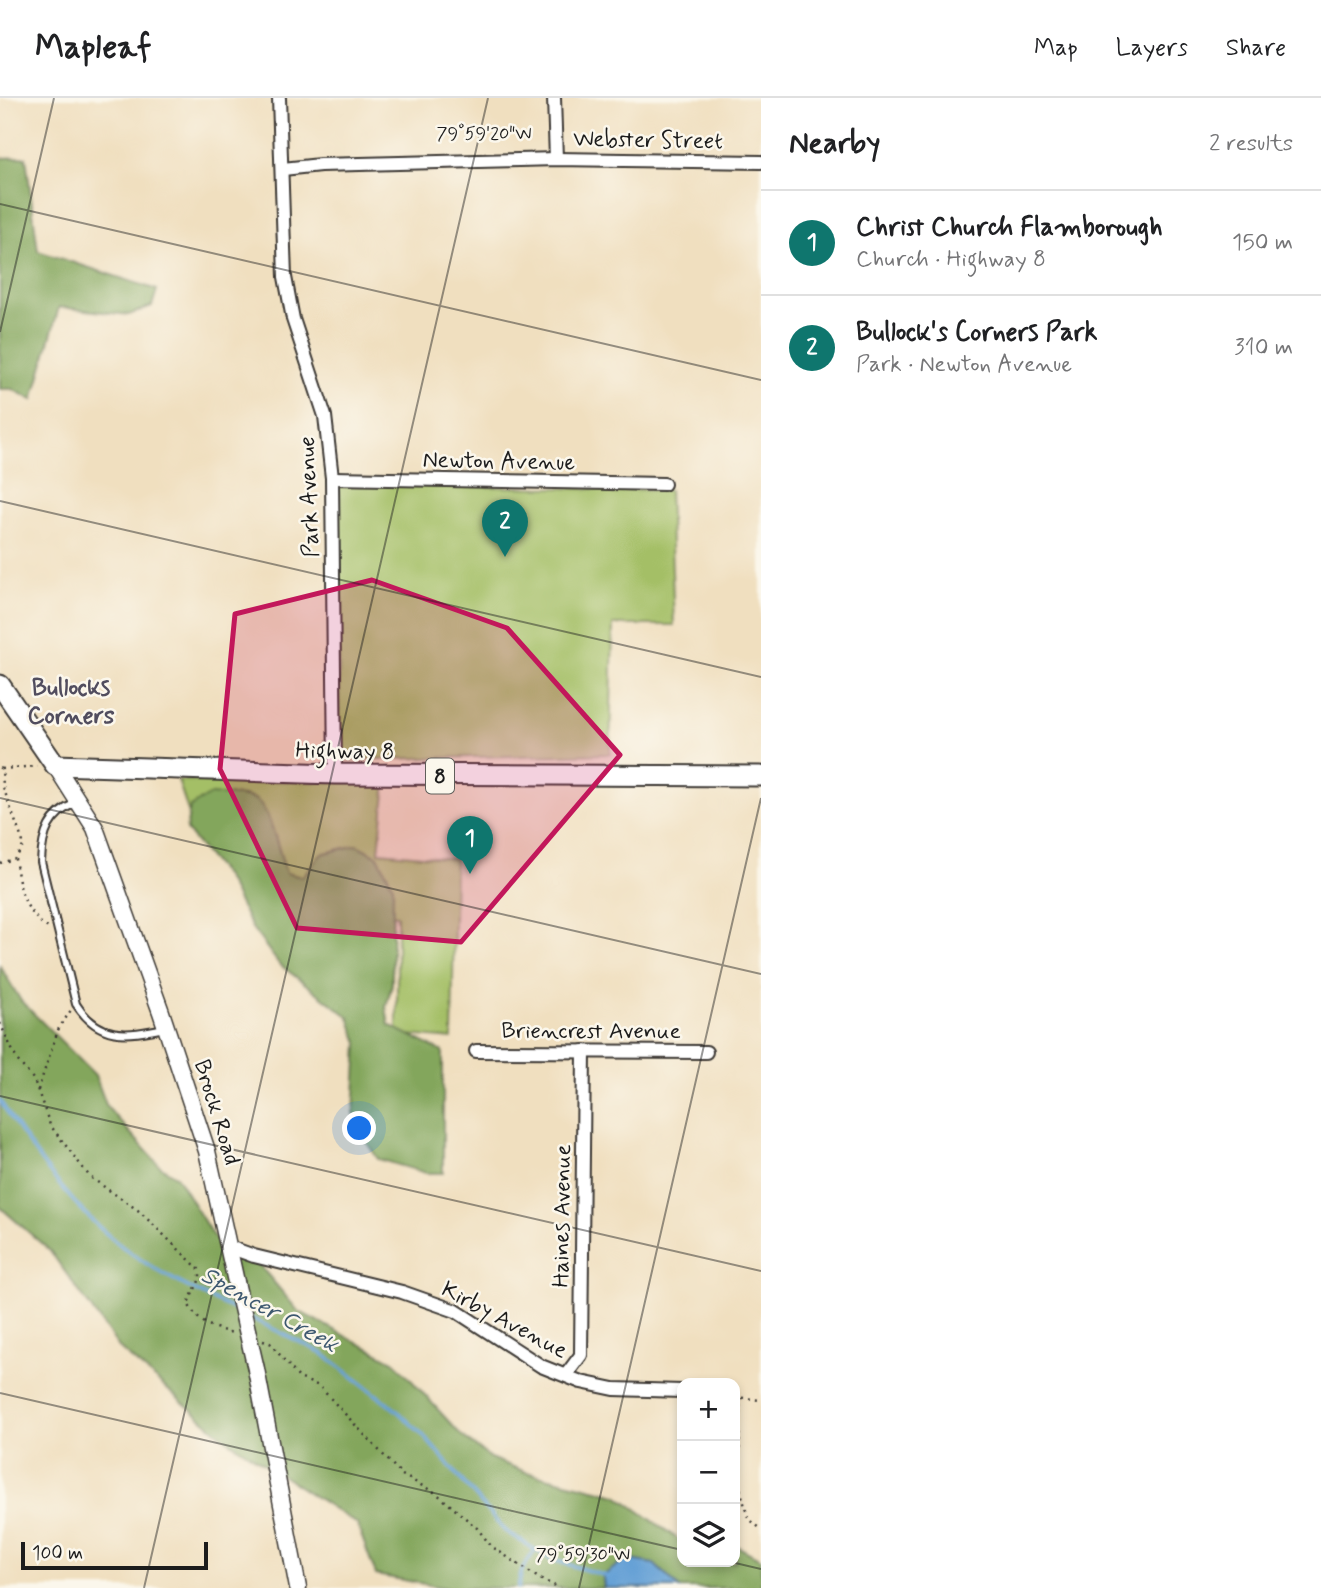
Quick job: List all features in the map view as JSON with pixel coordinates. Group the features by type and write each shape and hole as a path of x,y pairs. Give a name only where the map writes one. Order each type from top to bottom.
{"main road":[{"name":"Brock Road","path":"0,685 94,828 166,1027 207,1151 256,1369 298,1588"},
{"name":"Highway 8","path":"55,765 515,777 761,776"}],"street":[{"name":"Park Avenue","path":"279,98 285,277 293,319 325,416 332,478 335,774"},
{"path":"555,98 556,159"},
{"name":"Webster Street","path":"283,169 320,165 556,159 761,162"},
{"name":"Newton Avenue","path":"332,478 664,484"},
{"name":"Briencrest Avenue","path":"476,1051 706,1052"},
{"name":"Haines Avenue","path":"566,1375 581,1355 584,1051"},
{"name":"Kirby Avenue","path":"229,1247 254,1256 402,1292 456,1311 541,1366 581,1382 614,1389 677,1391"}],"lane":[{"path":"79,802 54,817 41,842 41,862 76,1004 84,1017 99,1029 114,1033 139,1034 166,1027"}],"path":[{"path":"0,863 15,859 24,845 3,787 1,769 55,765"},
{"path":"15,859 25,905 38,921 58,934"},
{"path":"38,1090 64,1019 76,1004"},
{"path":"0,1023 17,1060 34,1080 50,1125 90,1177 139,1211 200,1270 201,1279 188,1303 193,1315 214,1329 236,1334"},
{"path":"258,1340 270,1343 299,1378 319,1385 402,1475 436,1493 477,1528 491,1546 540,1579 560,1588"},
{"path":"740,1398 761,1401"},
{"path":"740,1441 739,1484 748,1518 761,1529"}],"highlighted area":[{"path":"372,580 507,628 620,755 461,942 297,928 220,769 235,614"}],"green space":[{"path":"26,157 38,251 157,290 152,306 129,315 59,307 33,400 12,389 0,389 0,158"},
{"path":"338,484 669,490 674,625 613,625 610,754 339,760"},
{"path":"178,780 386,782 379,852 455,859 452,1039 397,1034 397,915 241,898 194,830"},
{"path":"210,795 243,796 260,803 270,821 286,873 302,877 321,854 357,845 378,856 393,886 392,984 386,1007 389,1025 443,1052 443,1173 426,1173 378,1159 359,1131 354,1112 358,1043 349,1017 279,964 252,928 226,878 186,830 190,807"},
{"path":"0,966 21,1001 95,1075 107,1107 160,1166 177,1177 213,1236 232,1255 257,1262 298,1311 395,1362 461,1435 490,1458 526,1472 617,1495 677,1538 677,1567 740,1567 740,1548 761,1559 761,1588 679,1588 654,1564 603,1576 604,1588 446,1588 376,1575 357,1524 226,1439 121,1350 50,1251 0,1207"}],"water":[{"path":"626,1559 654,1564 679,1588 604,1588 603,1576"}],"waterway":[{"name":"Spencer Creek","path":"0,1101 46,1168 100,1228 148,1264 183,1285 237,1311"},
{"name":"Spencer Creek","path":"251,1318 322,1353 395,1409 422,1434 505,1531 550,1559 606,1576"},
{"path":"518,1588 522,1570 535,1550"}],"place":[{"name":"Bullock's Corners Park","path":"505,557"},
{"name":"Christ Church Flamborough","path":"470,874"}],"district":[{"name":"Bullocks Corners","path":"71,701"}]}
